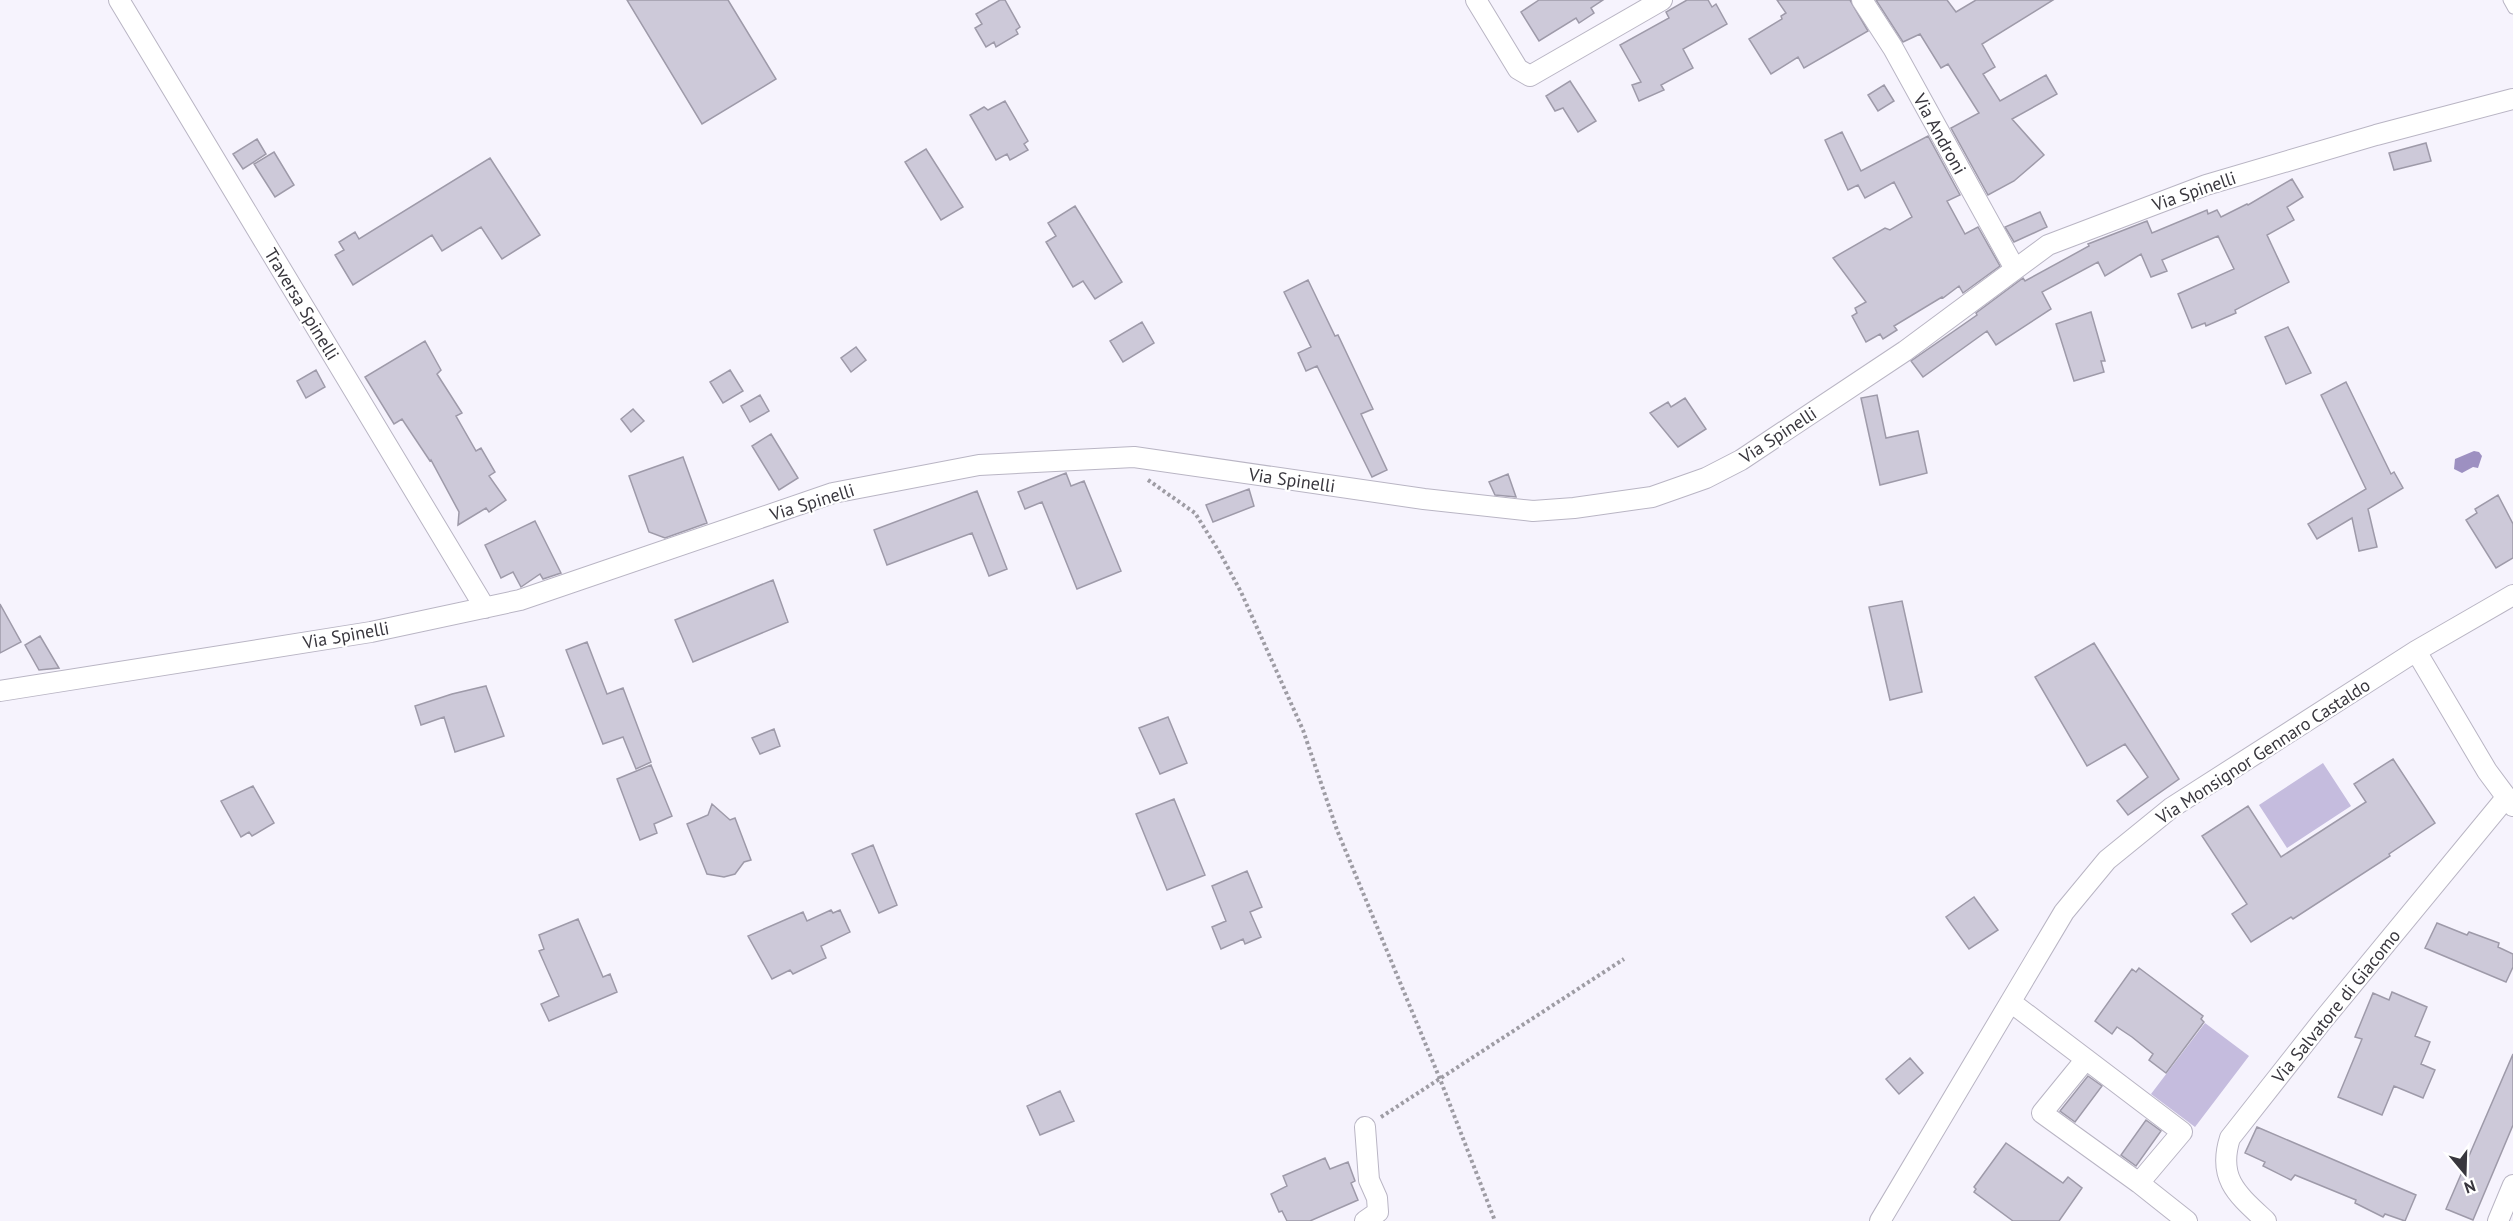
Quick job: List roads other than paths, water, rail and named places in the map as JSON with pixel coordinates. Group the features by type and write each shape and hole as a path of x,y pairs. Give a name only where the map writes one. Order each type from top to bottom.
{"street":[{"name":"Traversa Spinelli","path":"120,0 485,608"},
{"path":"1476,0 1518,69 1530,76 1662,0"},
{"name":"Via Androni","path":"1862,0 1893,48 2015,269"},
{"name":"Via Spinelli","path":"0,691 347,636 520,600 833,493 979,465 1134,457 1424,499 1533,511 1574,508 1652,497 1706,478 1741,460 1905,351 2048,245 2206,185 2376,135 2513,99"},
{"name":"Via Monsignor Gennaro Castaldo","path":"1880,1221 2012,1003 2064,912 2107,860 2171,808 2416,651 2513,595"},
{"name":"Via Salvatore di Giacomo","path":"2266,1221 2238,1195 2229,1179 2226,1159 2230,1138 2323,1020 2509,802 2487,771 2416,651"},
{"path":"2012,1003 2182,1132 2139,1183"},
{"path":"2086,1059 2042,1113 2139,1183 2187,1221"},
{"path":"1365,1127 1369,1180 1377,1198 1378,1212 1365,1221"},
{"path":"2498,1221 2513,1185"}],"lane":[{"path":"2508,0 2513,9"}]}
